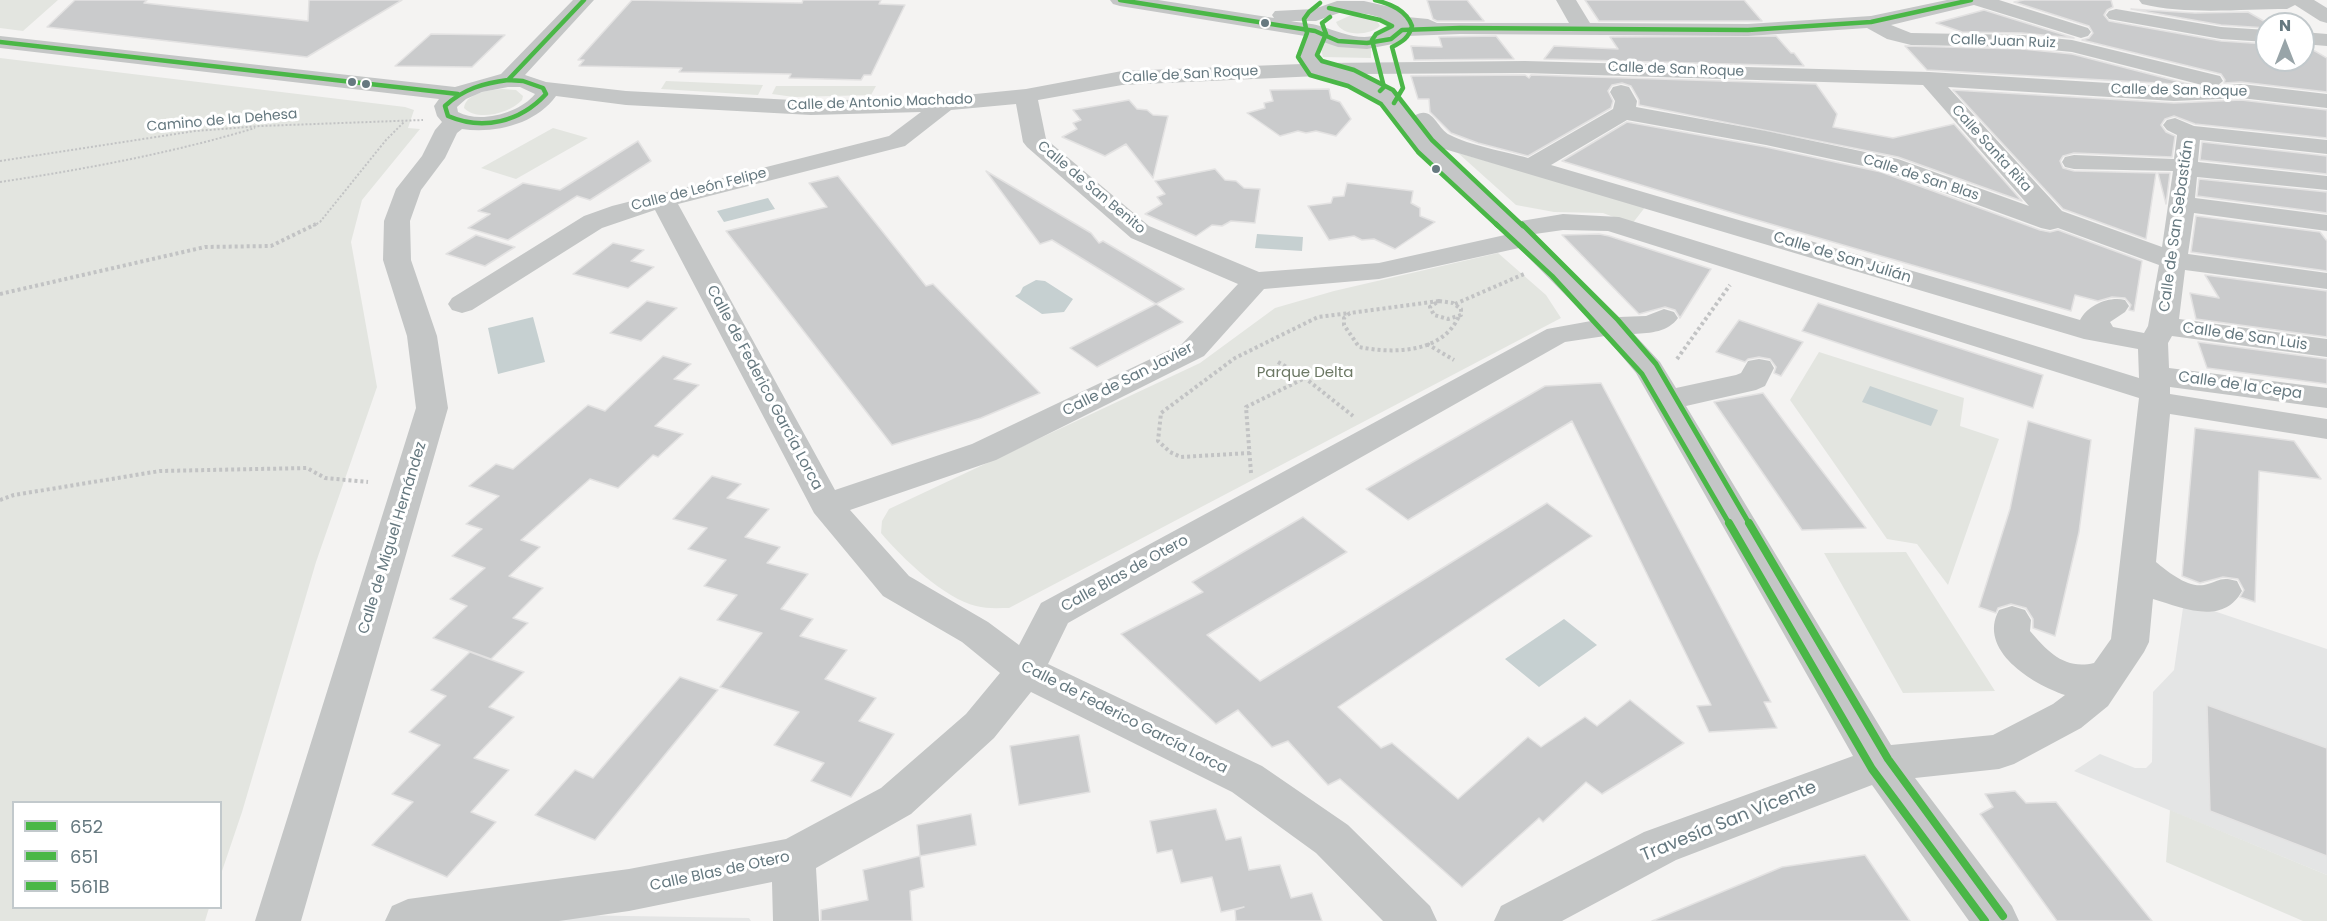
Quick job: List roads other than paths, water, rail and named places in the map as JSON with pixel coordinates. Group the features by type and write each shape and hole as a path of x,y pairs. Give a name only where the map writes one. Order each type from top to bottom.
{"street":[{"path":"0,42 458,94 481,85 508,80 584,0"},
{"path":"1120,0 1212,13 1273,15 1330,11"},
{"path":"1273,15 1290,5 1293,0"},
{"path":"1566,0 1583,29"},
{"path":"1401,26 1748,30 1871,22 1966,1 2094,36"},
{"path":"2136,6 2206,21 2298,2 2327,4"},
{"path":"2298,2 2327,17"},
{"path":"2072,46 2094,36 2136,6 2255,33"},
{"path":"1212,13 1377,9 1396,17 1401,26"},
{"path":"1330,11 1326,37 1353,43 1381,42 1390,39 1401,26"},
{"path":"1330,11 1307,56 1317,69 1388,89"},
{"path":"2206,21 2228,73"},
{"name":"Calle Juan Ruiz","path":"1871,22 1894,35 1911,39 2022,41 2072,46 2228,73"},
{"path":"1525,67 1531,37 1527,28"},
{"name":"Calle Santa Rita","path":"1887,37 1929,79 2049,222"},
{"path":"1381,42 1388,89 1425,146 1612,326 1649,369 1880,764 1996,921"},
{"name":"Calle de San Roque","path":"1026,96 1122,78 1317,69 1388,89 1525,67 1929,79 2174,94 2214,94 2228,73 2327,101"},
{"path":"1532,166 1615,121 1626,101 1610,68"},
{"name":"Calle de Antonio Machado","path":"508,80 523,81 543,88 626,98 811,108 945,104 1026,96"},
{"path":"453,119 483,124 515,117 544,101 546,94 543,88"},
{"name":"Calle de San Julián","path":"1388,89 1412,105 1440,140 2158,334"},
{"name":"Calle de Miguel Hernández","path":"278,921 432,408 422,336 397,260 398,221 409,189 433,158 453,119 445,112 446,106 458,94"},
{"name":"Calle de San Benito","path":"1026,96 1035,142 1140,232 1256,281"},
{"name":"Calle de Antonio Machado","path":"515,117 567,105 626,98"},
{"name":"Calle de León Felipe","path":"462,304 593,222 621,210 897,141 945,104"},
{"name":"Calle de Miguel Hernández","path":"433,158 515,117"},
{"name":"Calle de San Blas","path":"1615,121 1889,164 1943,186 2049,222 2172,260 2327,281"},
{"name":"Calle de San Sebastián","path":"1880,764 1999,752 2067,716 2094,695 2130,642 2158,334 2182,204 2177,166 2201,128 2327,147"},
{"path":"2074,162 2177,166 2311,179"},
{"name":"Calle de Federico García Lorca","path":"663,200 826,505 896,586 975,632 1025,671 1247,779 1332,839 1414,921"},
{"path":"2182,204 2327,222"},
{"path":"1256,281 1379,271 1563,222 1610,223 2013,349 2154,390"},
{"name":"Calle de San Javier","path":"826,505 984,452 1193,350 1256,281"},
{"name":"Calle Blas de Otero","path":"408,921 629,890 793,858 896,801 980,726 1025,671 1054,613 1557,335 1612,326 1652,324 1664,318"},
{"name":"Calle de San Luis","path":"2158,334 2327,348"},
{"path":"2013,349 2034,372"},
{"path":"1667,400 1745,383 1754,379 1759,368"},
{"name":"Calle de la Cepa","path":"2154,390 2327,398"},
{"name":"Calle de la Cepa","path":"2154,390 2327,429"},
{"path":"2138,567 2164,589 2206,600 2224,591"},
{"path":"2012,620 2011,635 2023,650 2057,678 2078,682 2108,674"},
{"name":"Travesía San Vicente","path":"1517,921 1660,846 1880,764"},
{"path":"793,858 795,921"}],"park label":[{"name":"Parque Delta","path":"1305,373"}]}
